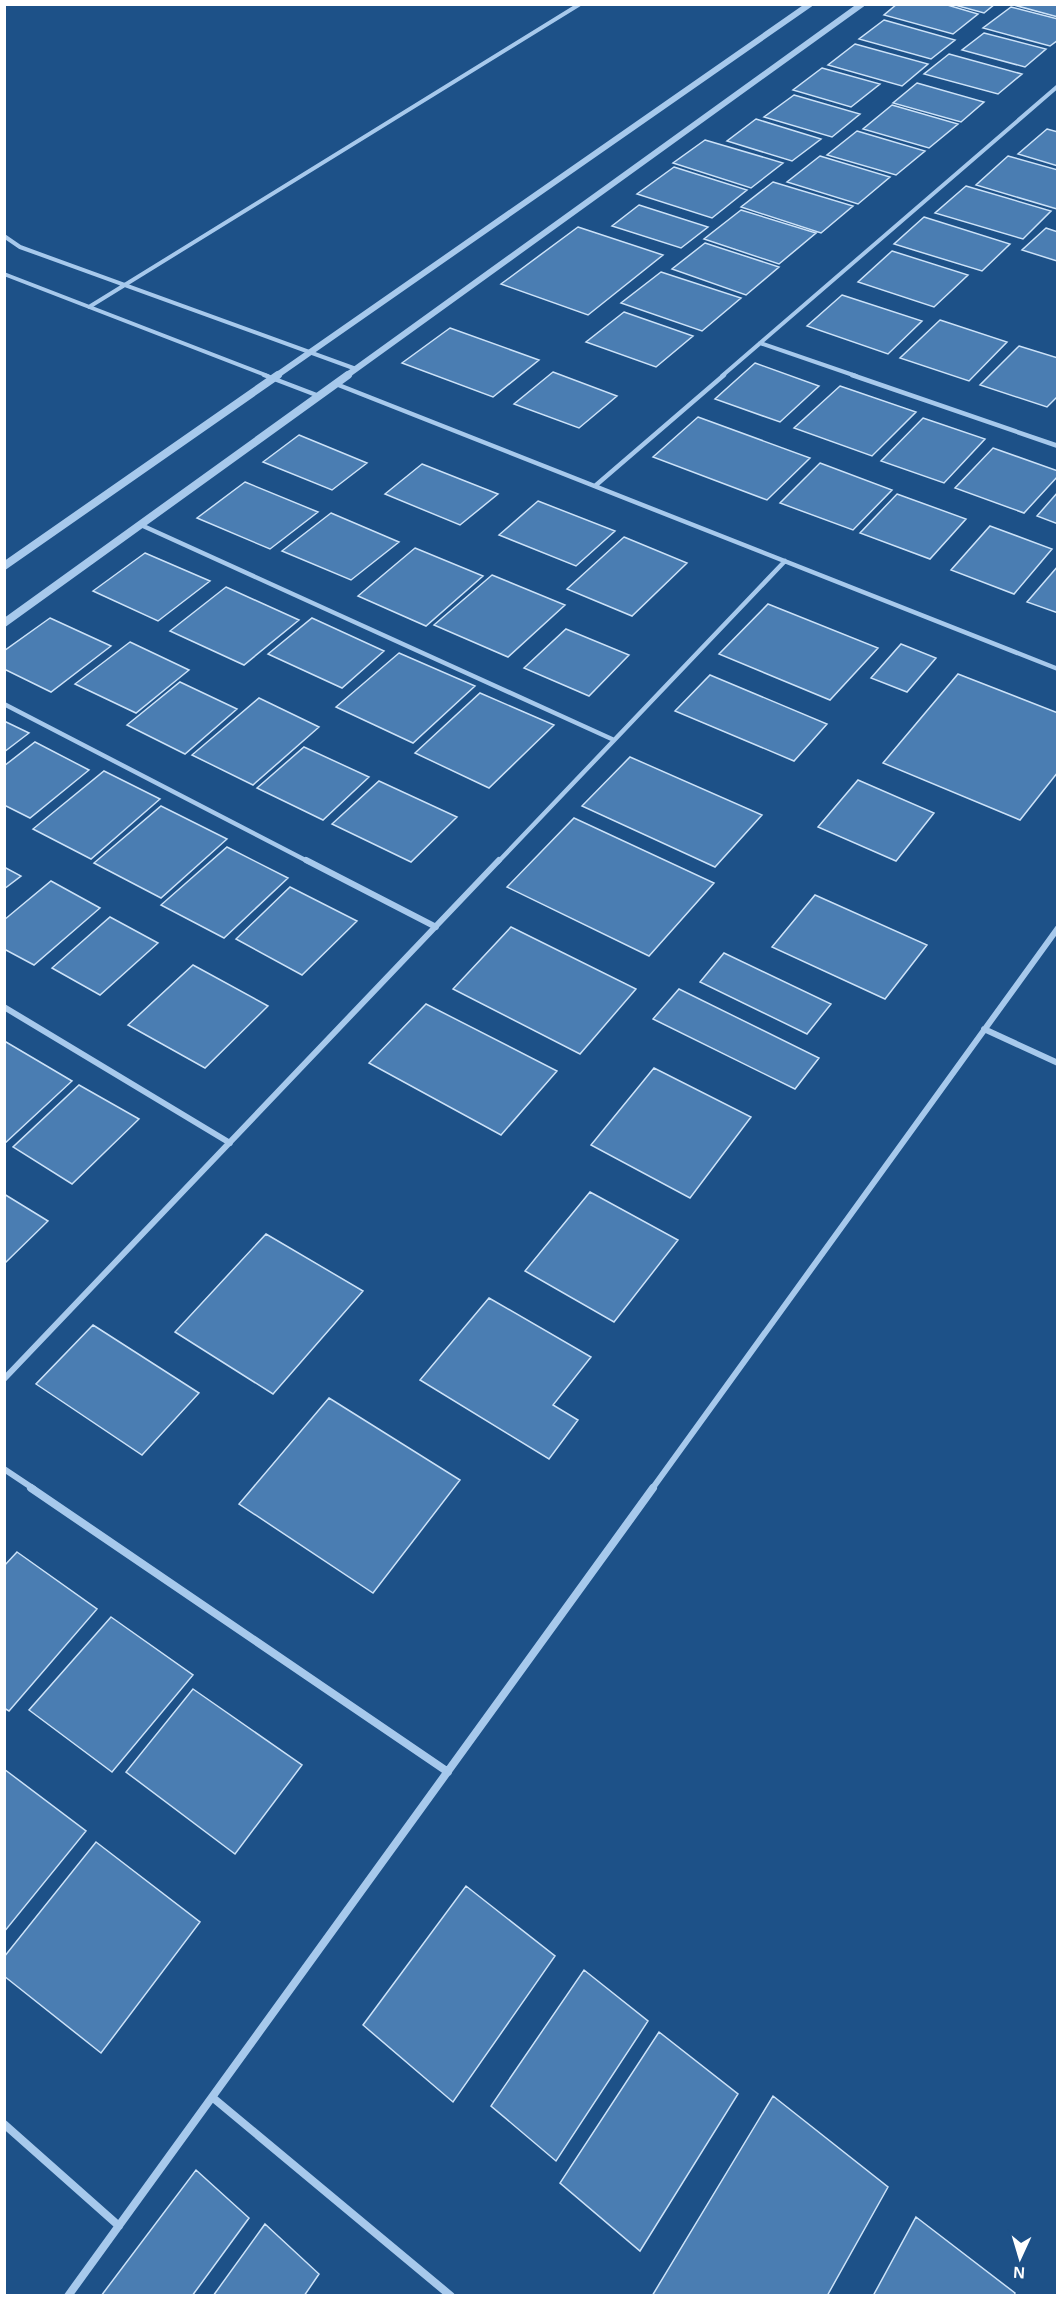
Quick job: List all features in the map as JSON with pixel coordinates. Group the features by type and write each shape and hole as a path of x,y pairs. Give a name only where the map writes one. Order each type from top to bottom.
{"street":[{"path":"89,307 580,4"},
{"path":"4,566 810,4"},
{"path":"4,623 862,4"},
{"path":"595,486 1058,86"},
{"path":"4,236 20,247 356,369"},
{"path":"4,274 320,396"},
{"path":"760,343 1058,446"},
{"path":"336,384 1058,669"},
{"path":"141,525 614,740"},
{"path":"4,1379 785,561"},
{"path":"4,704 436,927"},
{"path":"68,2295 1058,927"},
{"path":"4,1007 230,1143"},
{"path":"984,1029 1058,1063"},
{"path":"4,1469 448,1772"},
{"path":"212,2097 451,2295"},
{"path":"4,2124 119,2226"}],"building":[{"path":"897,4 944,4 978,14 953,34 884,15"},
{"path":"951,4 995,4 984,13"},
{"path":"1010,4 1058,4 1058,17"},
{"path":"1011,7 1058,19 1058,40 1050,46 983,28"},
{"path":"884,20 955,40 931,59 859,39"},
{"path":"984,33 1046,49 1025,67 962,50"},
{"path":"855,44 928,64 902,86 828,65"},
{"path":"949,54 1022,74 998,94 924,74"},
{"path":"822,68 880,84 851,107 793,90"},
{"path":"917,83 984,102 961,122 893,103"},
{"path":"794,95 860,114 832,137 764,117"},
{"path":"892,105 958,124 929,148 863,129"},
{"path":"756,119 821,139 792,161 727,141"},
{"path":"1047,129 1058,132 1058,166 1018,154"},
{"path":"857,131 925,151 896,175 827,155"},
{"path":"705,140 783,163 751,188 673,163"},
{"path":"820,156 890,177 858,204 787,182"},
{"path":"1008,156 1058,170 1057,209 976,185"},
{"path":"674,167 747,190 712,218 637,194"},
{"path":"773,182 853,206 821,233 741,207"},
{"path":"966,186 1051,211 1023,239 935,213"},
{"path":"639,205 708,227 681,248 612,226"},
{"path":"741,210 816,233 779,264 704,239"},
{"path":"924,217 1010,244 982,271 894,244"},
{"path":"578,227 663,255 588,315 501,284"},
{"path":"1046,228 1058,232 1057,261 1022,250"},
{"path":"705,243 779,267 746,295 672,269"},
{"path":"892,251 968,275 934,307 858,282"},
{"path":"661,272 741,298 702,331 621,303"},
{"path":"842,295 922,321 888,354 807,326"},
{"path":"624,312 693,336 656,367 586,342"},
{"path":"940,320 1007,342 969,381 900,358"},
{"path":"450,328 539,360 493,397 402,363"},
{"path":"1019,346 1058,358 1058,396 1047,407 980,385"},
{"path":"755,363 819,386 780,422 715,399"},
{"path":"553,372 617,396 579,428 514,404"},
{"path":"840,386 916,412 872,456 794,428"},
{"path":"698,417 810,458 767,500 653,457"},
{"path":"923,418 985,439 944,483 881,461"},
{"path":"299,435 367,463 332,490 263,462"},
{"path":"993,448 1058,471 1058,476 1024,513 955,488"},
{"path":"820,463 892,490 853,530 780,503"},
{"path":"422,464 498,494 460,525 385,494"},
{"path":"245,482 318,512 270,549 197,518"},
{"path":"1058,492 1058,524 1037,516"},
{"path":"897,494 966,519 930,559 860,533"},
{"path":"538,501 615,531 576,566 499,535"},
{"path":"331,513 399,542 351,580 282,551"},
{"path":"990,526 1052,549 1014,594 951,570"},
{"path":"624,537 687,563 632,616 567,589"},
{"path":"415,548 483,576 426,626 358,596"},
{"path":"145,553 210,581 158,621 93,591"},
{"path":"1058,566 1058,613 1027,602"},
{"path":"492,575 565,605 508,657 434,625"},
{"path":"226,587 299,620 244,665 170,631"},
{"path":"768,604 878,648 830,700 719,654"},
{"path":"50,618 111,646 51,692 4,669 4,651"},
{"path":"312,618 384,651 342,688 268,654"},
{"path":"566,629 629,655 589,696 524,668"},
{"path":"130,642 189,670 136,713 75,684"},
{"path":"901,644 936,658 907,692 871,678"},
{"path":"399,653 475,686 413,743 336,707"},
{"path":"958,674 1058,713 1058,772 1020,820 883,763"},
{"path":"710,675 827,724 794,761 675,711"},
{"path":"180,682 237,709 185,754 127,725"},
{"path":"480,693 554,725 489,788 415,753"},
{"path":"259,698 319,727 253,785 192,755"},
{"path":"4,721 29,733 4,752"},
{"path":"35,742 89,770 30,818 4,805 4,766"},
{"path":"304,747 369,777 323,820 257,788"},
{"path":"630,757 762,815 715,867 582,806"},
{"path":"104,771 160,799 91,859 33,829"},
{"path":"858,780 934,813 896,861 818,827"},
{"path":"379,781 457,817 411,862 332,824"},
{"path":"161,806 227,839 161,898 94,863"},
{"path":"574,818 714,883 649,956 507,887"},
{"path":"227,847 288,878 224,938 161,905"},
{"path":"4,867 21,876 4,889"},
{"path":"51,881 100,908 34,965 4,949 4,920"},
{"path":"290,887 357,921 302,975 236,939"},
{"path":"815,895 927,945 885,999 772,947"},
{"path":"110,917 158,943 100,995 52,968"},
{"path":"511,927 636,989 580,1054 453,989"},
{"path":"724,953 831,1004 807,1034 700,982"},
{"path":"193,965 268,1006 205,1068 128,1025"},
{"path":"679,989 819,1058 795,1089 653,1019"},
{"path":"426,1004 557,1071 501,1135 369,1063"},
{"path":"6,1042 72,1081 4,1144 4,1044"},
{"path":"654,1068 751,1117 690,1198 591,1145"},
{"path":"79,1085 139,1119 72,1184 13,1147"},
{"path":"590,1192 678,1240 614,1322 525,1271"},
{"path":"4,1194 48,1221 4,1264"},
{"path":"266,1234 363,1291 273,1394 175,1332"},
{"path":"489,1298 591,1357 553,1405 578,1420 549,1459 420,1380"},
{"path":"93,1325 199,1393 142,1455 36,1384"},
{"path":"329,1398 460,1480 373,1593 239,1504"},
{"path":"17,1552 97,1609 9,1711 4,1708 4,1566"},
{"path":"111,1617 193,1675 112,1772 29,1710"},
{"path":"193,1689 302,1765 235,1854 126,1772"},
{"path":"4,1769 86,1831 4,1932"},
{"path":"96,1842 200,1922 101,2053 4,1976 4,1957"},
{"path":"466,1886 555,1956 453,2102 363,2025"},
{"path":"584,1970 648,2021 556,2161 491,2106"},
{"path":"659,2032 738,2094 640,2251 560,2183"},
{"path":"773,2096 888,2187 827,2296 652,2296"},
{"path":"196,2170 249,2218 192,2296 101,2296"},
{"path":"916,2217 1015,2293 1014,2296 873,2296"},
{"path":"265,2224 319,2274 304,2296 213,2296"}]}
